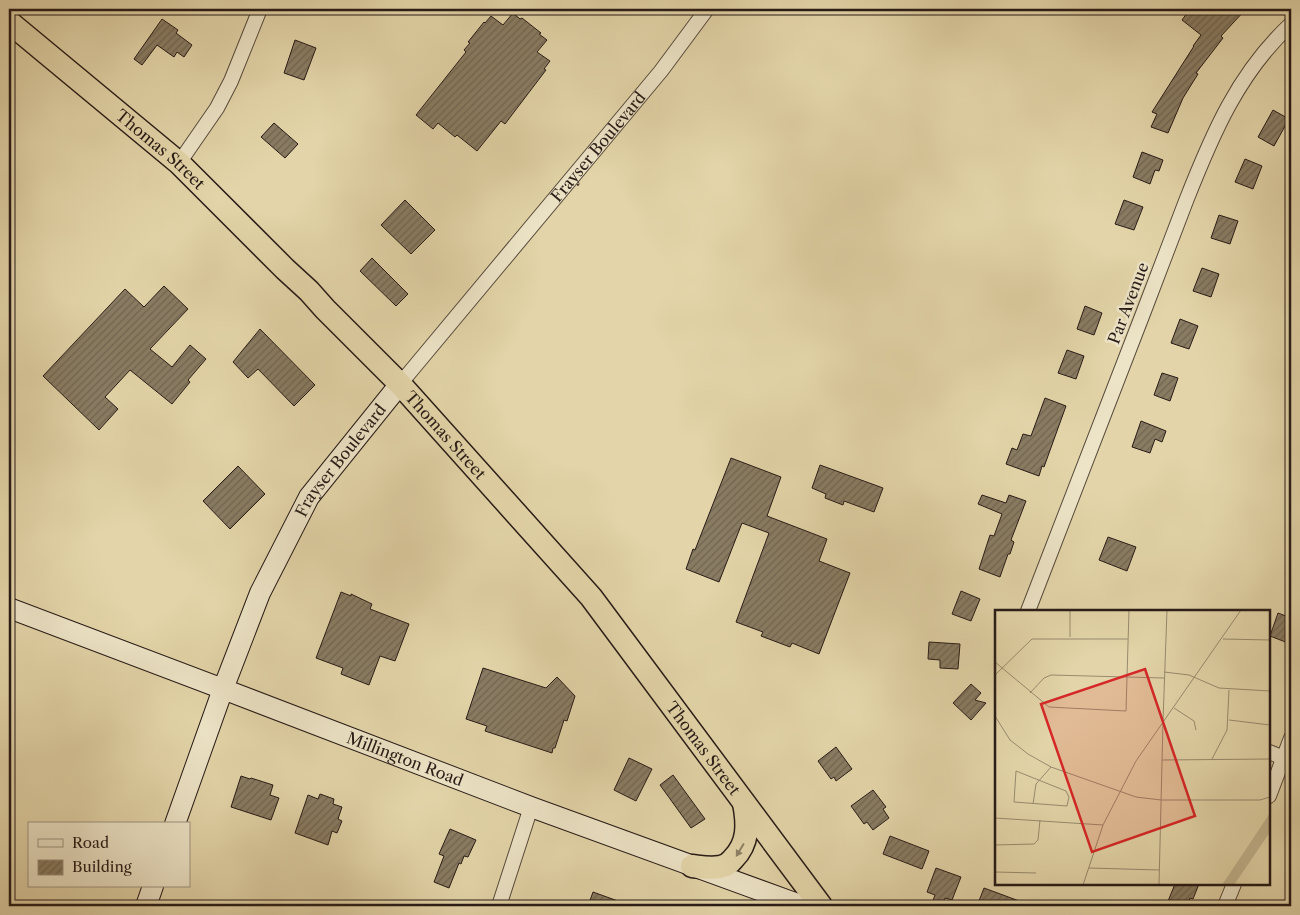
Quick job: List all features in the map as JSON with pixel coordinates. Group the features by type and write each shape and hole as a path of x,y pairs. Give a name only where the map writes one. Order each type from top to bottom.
{"highway":[{"name":"Thomas Street","path":"9,22 179,162 400,384 591,597 821,906"},
{"path":"692,866 720,867 728,864 736,857 744,846 747,818 744,803"}],"main road":[{"name":"Frayser Boulevard","path":"176,822 223,689 260,593 309,497 400,384"},
{"name":"Millington Road","path":"9,608 530,807 803,906"},
{"path":"146,906 153,888"}],"street":[{"path":"179,162 217,108 231,81 260,9"},
{"name":"Frayser Boulevard","path":"400,384 661,71 707,9"},
{"name":"Par Avenue","path":"1028,610 1171,239 1213,136 1229,103 1248,73 1291,24"},
{"path":"1270,794 1287,759 1291,738"},
{"path":"1270,752 1287,759"},
{"path":"499,906 530,807"},
{"path":"1225,906 1234,885"}],"building":[{"path":"1190,9 1246,9 1221,36 1223,38 1196,73 1198,74 1183,98 1168,133 1151,127 1157,114 1152,112 1201,35 1182,20"},
{"path":"513,13 541,33 539,34 547,40 537,52 550,61 544,69 546,70 505,124 501,121 477,151 438,123 433,129 416,115 466,52 464,50 470,43 468,42 484,22 491,16 503,25"},
{"path":"162,19 178,30 176,33 192,45 184,57 177,52 174,57 157,45 142,65 134,59"},
{"path":"295,40 316,48 304,80 284,73"},
{"path":"1273,110 1289,119 1274,146 1258,137"},
{"path":"274,123 298,144 285,158 261,137"},
{"path":"1142,152 1163,160 1159,171 1155,170 1150,184 1133,177"},
{"path":"1245,159 1262,166 1253,189 1235,182"},
{"path":"405,200 435,230 411,254 381,225"},
{"path":"1124,200 1143,207 1134,230 1115,224"},
{"path":"1219,215 1238,221 1230,244 1211,238"},
{"path":"372,258 408,294 396,306 360,271"},
{"path":"1202,268 1219,274 1211,297 1193,291"},
{"path":"164,286 188,309 150,349 172,367 190,345 206,359 188,380 190,382 172,404 130,370 105,397 118,409 99,430 43,376 125,289 144,307"},
{"path":"1085,306 1102,313 1094,335 1077,329"},
{"path":"1180,319 1198,326 1189,349 1171,343"},
{"path":"260,329 315,385 294,406 258,369 248,378 233,362"},
{"path":"1067,350 1084,356 1076,379 1058,373"},
{"path":"1162,373 1178,378 1170,401 1154,395"},
{"path":"1045,398 1066,406 1039,476 1006,464 1012,448 1017,450 1023,434 1031,436"},
{"path":"1141,421 1166,431 1162,442 1155,439 1150,453 1132,447"},
{"path":"731,458 781,477 767,516 827,539 819,561 850,573 819,654 792,643 790,647 761,636 763,632 736,622 769,533 742,523 719,582 686,569"},
{"path":"820,465 883,488 874,512 844,501 843,505 825,498 826,494 812,488"},
{"path":"238,466 265,494 230,529 203,501"},
{"path":"982,495 1006,503 1009,495 1026,501 1011,540 1014,542 1010,554 1008,554 1000,577 979,569 990,535 994,536 1002,514 978,504"},
{"path":"1108,537 1136,547 1127,571 1099,560"},
{"path":"961,591 980,599 971,621 952,614"},
{"path":"341,592 351,596 351,594 372,604 370,609 409,624 395,661 380,656 369,685 341,674 343,668 316,658"},
{"path":"1278,613 1291,618 1291,634 1288,643 1270,636"},
{"path":"929,642 960,644 958,669 940,668 940,660 928,659"},
{"path":"483,668 546,688 557,677 575,696 567,721 564,720 552,753 485,731 487,726 466,719"},
{"path":"971,684 981,693 975,700 986,703 971,720 953,703"},
{"path":"836,747 852,769 836,781 834,777 831,779 818,761"},
{"path":"629,758 652,769 636,801 614,790"},
{"path":"673,775 705,819 691,828 660,785"},
{"path":"241,776 273,785 270,795 279,798 271,820 231,807"},
{"path":"873,790 886,807 883,809 889,818 873,830 867,822 864,824 851,806"},
{"path":"320,794 334,799 333,804 342,807 338,819 342,821 337,833 332,831 328,845 295,833 308,795 318,799"},
{"path":"450,829 476,840 468,857 464,856 461,864 459,863 449,888 434,882 444,856 439,854"},
{"path":"890,836 929,851 922,869 883,854"},
{"path":"936,868 961,877 952,900 945,898 941,906 931,906 935,895 927,892"},
{"path":"1175,885 1199,885 1193,899 1190,898 1187,906 1166,906"},
{"path":"984,888 1030,905 1030,906 977,906"},
{"path":"593,892 629,905 629,906 588,906"}]}
